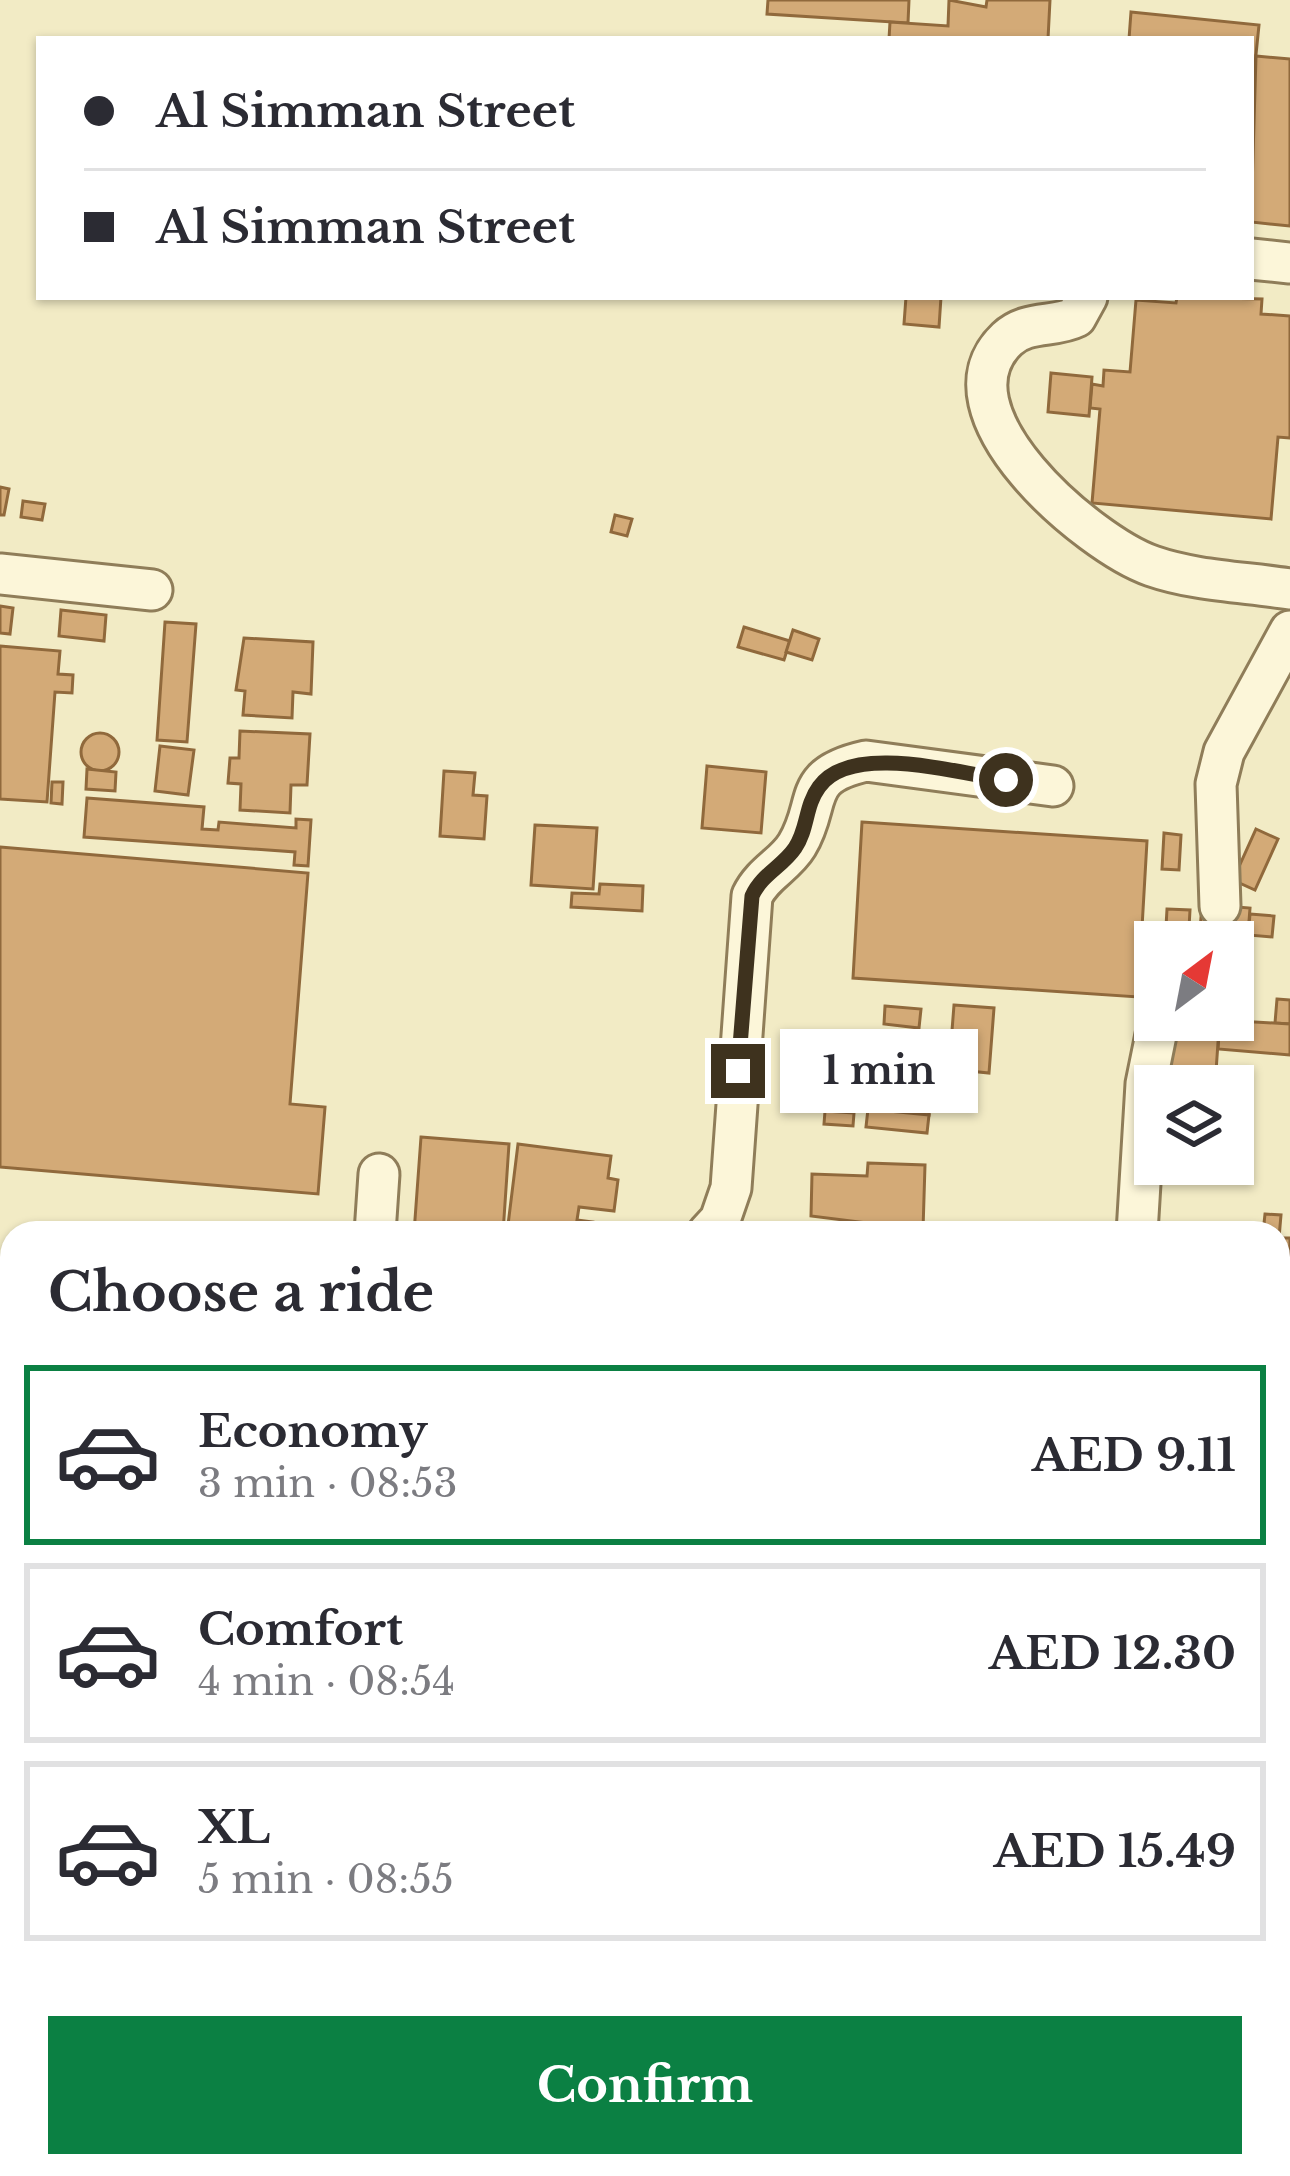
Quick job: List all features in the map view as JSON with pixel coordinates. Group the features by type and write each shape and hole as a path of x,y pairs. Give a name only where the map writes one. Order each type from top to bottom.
{"street":[{"path":"1254,259 1290,263"},
{"path":"1085,300 1076,316 1019,330 999,348 986,392 999,431 1071,517 1110,546 1176,572 1290,589"},
{"path":"0,574 152,590"},
{"path":"1219,921 1216,784 1224,752 1290,631"},
{"path":"719,1221 731,1188 752,896 759,881 797,846 809,802 823,781 842,766 866,761 1052,786"},
{"path":"1138,1221 1146,1084 1155,1041"},
{"path":"376,1221 379,1174"}],"building":[{"path":"768,0 909,0 908,23 767,14"},
{"path":"949,0 986,7 987,0 1050,0 1048,36 889,36 890,22 948,26"},
{"path":"1131,12 1259,25 1254,74 1254,36 1129,36"},
{"path":"1256,56 1290,59 1290,226 1254,222"},
{"path":"1262,299 1261,314 1290,316 1290,438 1278,437 1271,519 1092,503 1100,409 1090,408 1092,384 1103,386 1104,370 1130,372 1136,300"},
{"path":"906,300 941,300 939,327 904,324"},
{"path":"1051,373 1092,377 1089,416 1048,412"},
{"path":"0,487 9,489 4,515 0,515"},
{"path":"23,501 45,504 42,520 21,517"},
{"path":"615,515 632,519 627,536 611,532"},
{"path":"0,606 13,608 10,634 0,633"},
{"path":"61,610 106,615 104,641 59,636"},
{"path":"165,622 196,624 187,742 157,740"},
{"path":"744,627 790,641 784,660 738,647"},
{"path":"793,630 819,639 812,660 786,652"},
{"path":"244,638 313,642 311,694 293,692 292,718 243,715 245,691 236,690"},
{"path":"0,646 60,651 58,674 73,675 72,693 55,692 47,802 0,799"},
{"path":"240,731 310,734 307,785 291,785 290,813 240,810 241,784 228,783 230,758 239,758"},
{"path":"100,733 114,738 119,752 114,766 100,771 86,766 81,752 86,738"},
{"path":"160,746 194,750 188,795 155,791"},
{"path":"707,766 766,772 761,833 702,828"},
{"path":"87,769 116,772 115,791 86,789"},
{"path":"444,771 475,773 473,795 487,796 484,839 440,836"},
{"path":"52,782 63,782 62,804 51,803"},
{"path":"87,798 204,807 202,829 218,830 219,822 296,828 296,819 311,820 308,866 294,865 295,852 84,837"},
{"path":"862,822 1147,841 1142,921 1134,921 1134,997 853,978"},
{"path":"535,825 597,828 593,889 531,885"},
{"path":"1256,829 1278,839 1255,890 1233,880"},
{"path":"1164,833 1181,835 1179,870 1162,869"},
{"path":"0,847 308,873 290,1104 325,1107 318,1194 0,1167"},
{"path":"600,884 643,886 642,911 571,907 572,893 599,894"},
{"path":"1202,904 1250,908 1249,921 1201,921"},
{"path":"1167,909 1190,910 1189,921 1166,921"},
{"path":"1250,914 1274,916 1272,937 1254,936 1254,921 1249,921"},
{"path":"1277,999 1290,1000 1290,1024 1275,1023"},
{"path":"954,1005 994,1008 989,1073 949,1069"},
{"path":"885,1006 921,1009 919,1028 884,1024"},
{"path":"1254,1022 1290,1024 1290,1055 1218,1049 1219,1041 1254,1041"},
{"path":"875,1035 936,1042 929,1115 868,1109"},
{"path":"1169,1041 1218,1041 1216,1065 1167,1065"},
{"path":"868,1109 929,1115 927,1133 866,1127"},
{"path":"825,1111 854,1113 853,1126 824,1124"},
{"path":"421,1137 509,1144 504,1221 415,1221"},
{"path":"518,1144 611,1156 608,1178 618,1180 614,1211 579,1207 577,1220 585,1221 508,1221"},
{"path":"868,1163 925,1165 923,1221 811,1216 812,1174 867,1176"},
{"path":"1265,1214 1281,1215 1280,1221 1264,1221"}],"route":[{"path":"738,1071 752,896 759,881 797,846 809,802 823,781 842,766 866,761 1006,780"}]}
